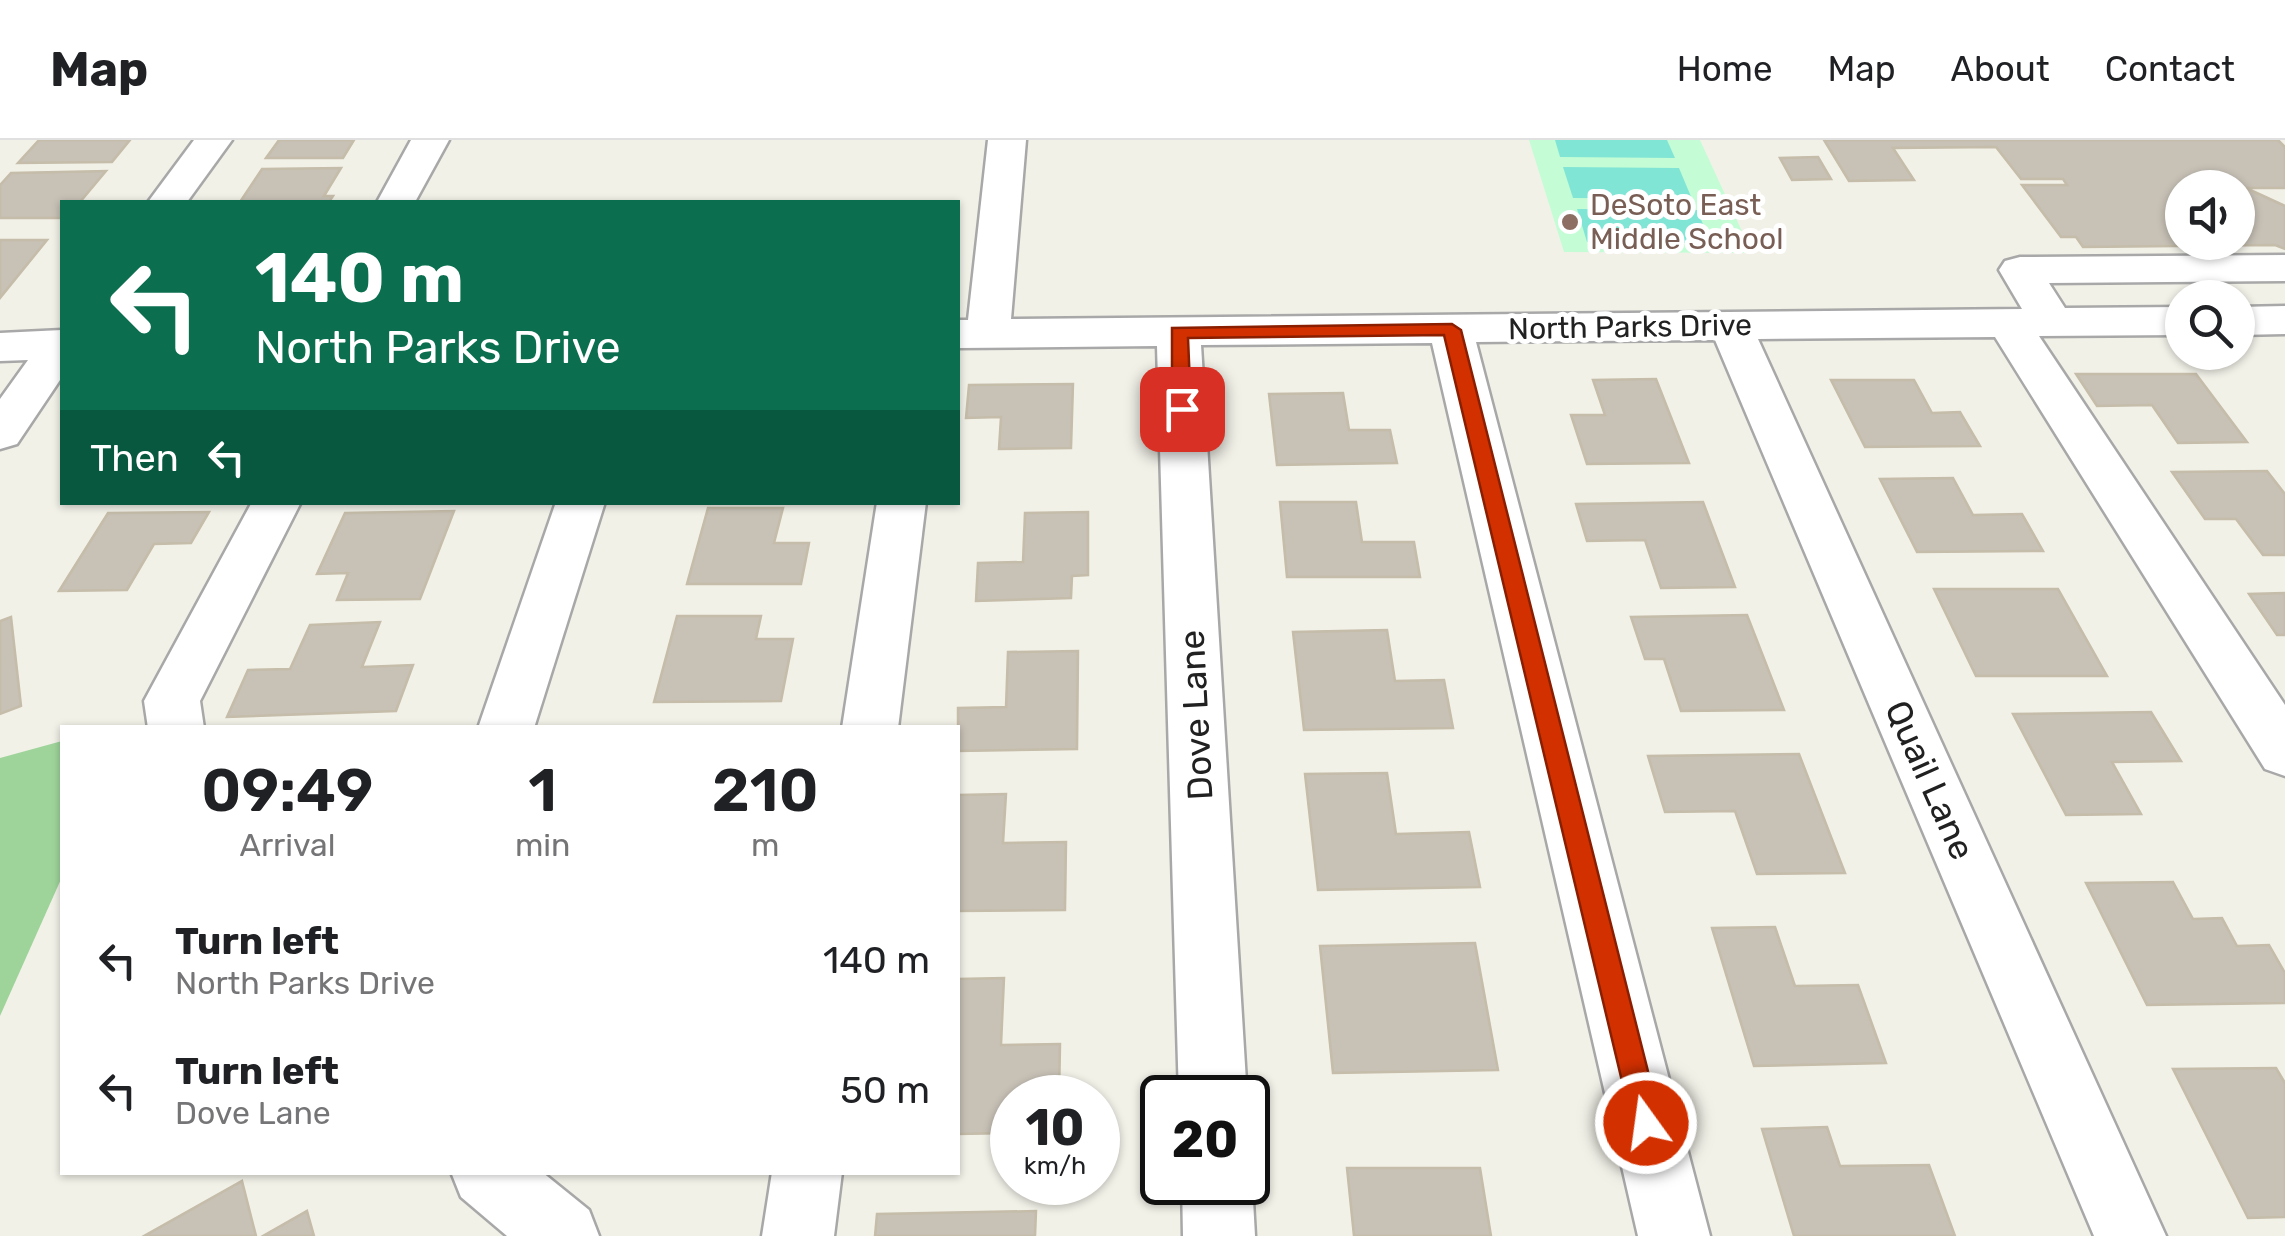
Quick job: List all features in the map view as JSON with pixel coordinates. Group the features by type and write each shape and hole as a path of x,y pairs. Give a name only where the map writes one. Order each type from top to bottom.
{"street":[{"path":"168,200 213,140"},
{"path":"397,200 430,140"},
{"path":"973,334 1007,140"},
{"path":"2285,268 2020,270 2030,322 2285,752"},
{"name":"North Parks Drive","path":"973,334 2165,321"},
{"name":"Quail Lane","path":"1730,325 2130,1236"},
{"path":"1452,330 1674,1236"},
{"name":"Dove Lane","path":"1178,332 1212,1075"},
{"path":"0,347 60,345"},
{"path":"0,433 60,348"},
{"path":"176,725 172,700 275,505"},
{"path":"507,725 580,505"},
{"path":"870,725 902,505"},
{"path":"490,1175 563,1236"},
{"path":"798,1236 807,1175"},
{"path":"1218,1205 1220,1236"}],"green space":[{"path":"1529,140 1700,140 1752,253 1564,252"},
{"path":"60,742 60,881 0,1016 0,758"}],"shaded area":[{"path":"1555,140 1667,140 1675,158 1560,157"},
{"path":"1563,167 1679,168 1692,199 1573,198"},
{"path":"1577,209 1697,210 1711,243 1587,242"}],"building":[{"path":"39,140 130,140 112,162 18,163"},
{"path":"279,140 354,140 343,158 266,158"},
{"path":"1824,140 2278,140 2285,147 2285,188 2255,188 2255,170 2165,170 2165,246 2083,247 2076,237 2061,237 2022,185 2067,185 2063,179 2021,179 1996,147 1893,148 1914,180 1849,181"},
{"path":"1818,157 1831,179 1792,180 1780,158"},
{"path":"341,168 324,196 333,196 330,200 241,200 262,169"},
{"path":"106,171 82,200 60,200 60,218 0,218 0,185 11,173"},
{"path":"2255,192 2285,206 2285,249 2255,245"},
{"path":"0,240 47,240 0,298"},
{"path":"2076,374 2196,374 2247,442 2178,443 2152,405 2097,406"},
{"path":"1656,379 1689,463 1587,464 1571,415 1605,415 1593,380"},
{"path":"1831,380 1914,380 1932,413 1960,412 1980,446 1865,447"},
{"path":"1073,384 1071,448 999,449 1001,417 966,418 969,385"},
{"path":"1343,393 1349,430 1390,430 1397,463 1277,465 1269,394"},
{"path":"2267,471 2285,494 2285,555 2263,555 2236,519 2205,519 2172,472"},
{"path":"1953,478 1973,515 2022,514 2043,551 1917,552 1880,479"},
{"path":"1280,502 1356,502 1362,542 1414,542 1420,577 1287,577"},
{"path":"1703,502 1735,587 1661,588 1645,540 1587,541 1576,504"},
{"path":"708,508 783,508 774,543 809,543 801,584 687,584"},
{"path":"454,511 420,599 337,600 348,573 317,574 345,513"},
{"path":"209,512 191,543 154,544 127,590 59,591 108,513"},
{"path":"1088,512 1088,575 1072,576 1071,598 976,601 978,563 1023,562 1025,513"},
{"path":"1934,589 2058,589 2107,676 1976,676"},
{"path":"2285,593 2285,635 2277,635 2249,594"},
{"path":"1747,615 1784,710 1681,711 1664,659 1645,659 1631,617"},
{"path":"677,616 761,616 756,639 793,639 781,701 654,702"},
{"path":"11,617 21,706 0,714 0,621"},
{"path":"380,622 362,667 413,665 396,711 227,717 248,670 290,669 310,625"},
{"path":"1387,630 1395,681 1444,680 1453,728 1304,730 1293,632"},
{"path":"1078,651 1077,749 960,751 958,708 1006,707 1008,652"},
{"path":"2151,712 2181,761 2112,762 2141,814 2066,815 2013,714"},
{"path":"1799,754 1845,873 1757,874 1735,811 1665,812 1648,756"},
{"path":"1387,773 1396,834 1469,832 1480,887 1318,890 1305,774"},
{"path":"1006,794 1003,843 1066,842 1065,910 960,911 960,795"},
{"path":"2173,882 2193,919 2222,918 2237,946 2269,945 2285,973 2285,1003 2147,1005 2086,883"},
{"path":"1775,927 1795,986 1858,985 1886,1063 1754,1066 1712,928"},
{"path":"1475,943 1498,1070 1333,1073 1320,946"},
{"path":"1004,978 1001,1045 1060,1044 1059,1075 990,1075 990,1133 960,1134 960,979"},
{"path":"2276,1068 2285,1083 2285,1217 2248,1218 2173,1069"},
{"path":"1827,1127 1840,1166 1929,1165 1955,1236 1794,1236 1762,1129"},
{"path":"1347,1168 1480,1168 1491,1236 1354,1236"},
{"path":"242,1181 256,1236 144,1236"},
{"path":"307,1211 314,1236 263,1236"},
{"path":"1036,1211 1035,1236 875,1236 877,1214"}],"place":[{"name":"DeSoto East Middle School","path":"1570,222"}],"route":[{"path":"1182,409 1178,332 1452,330 1646,1123"}]}
